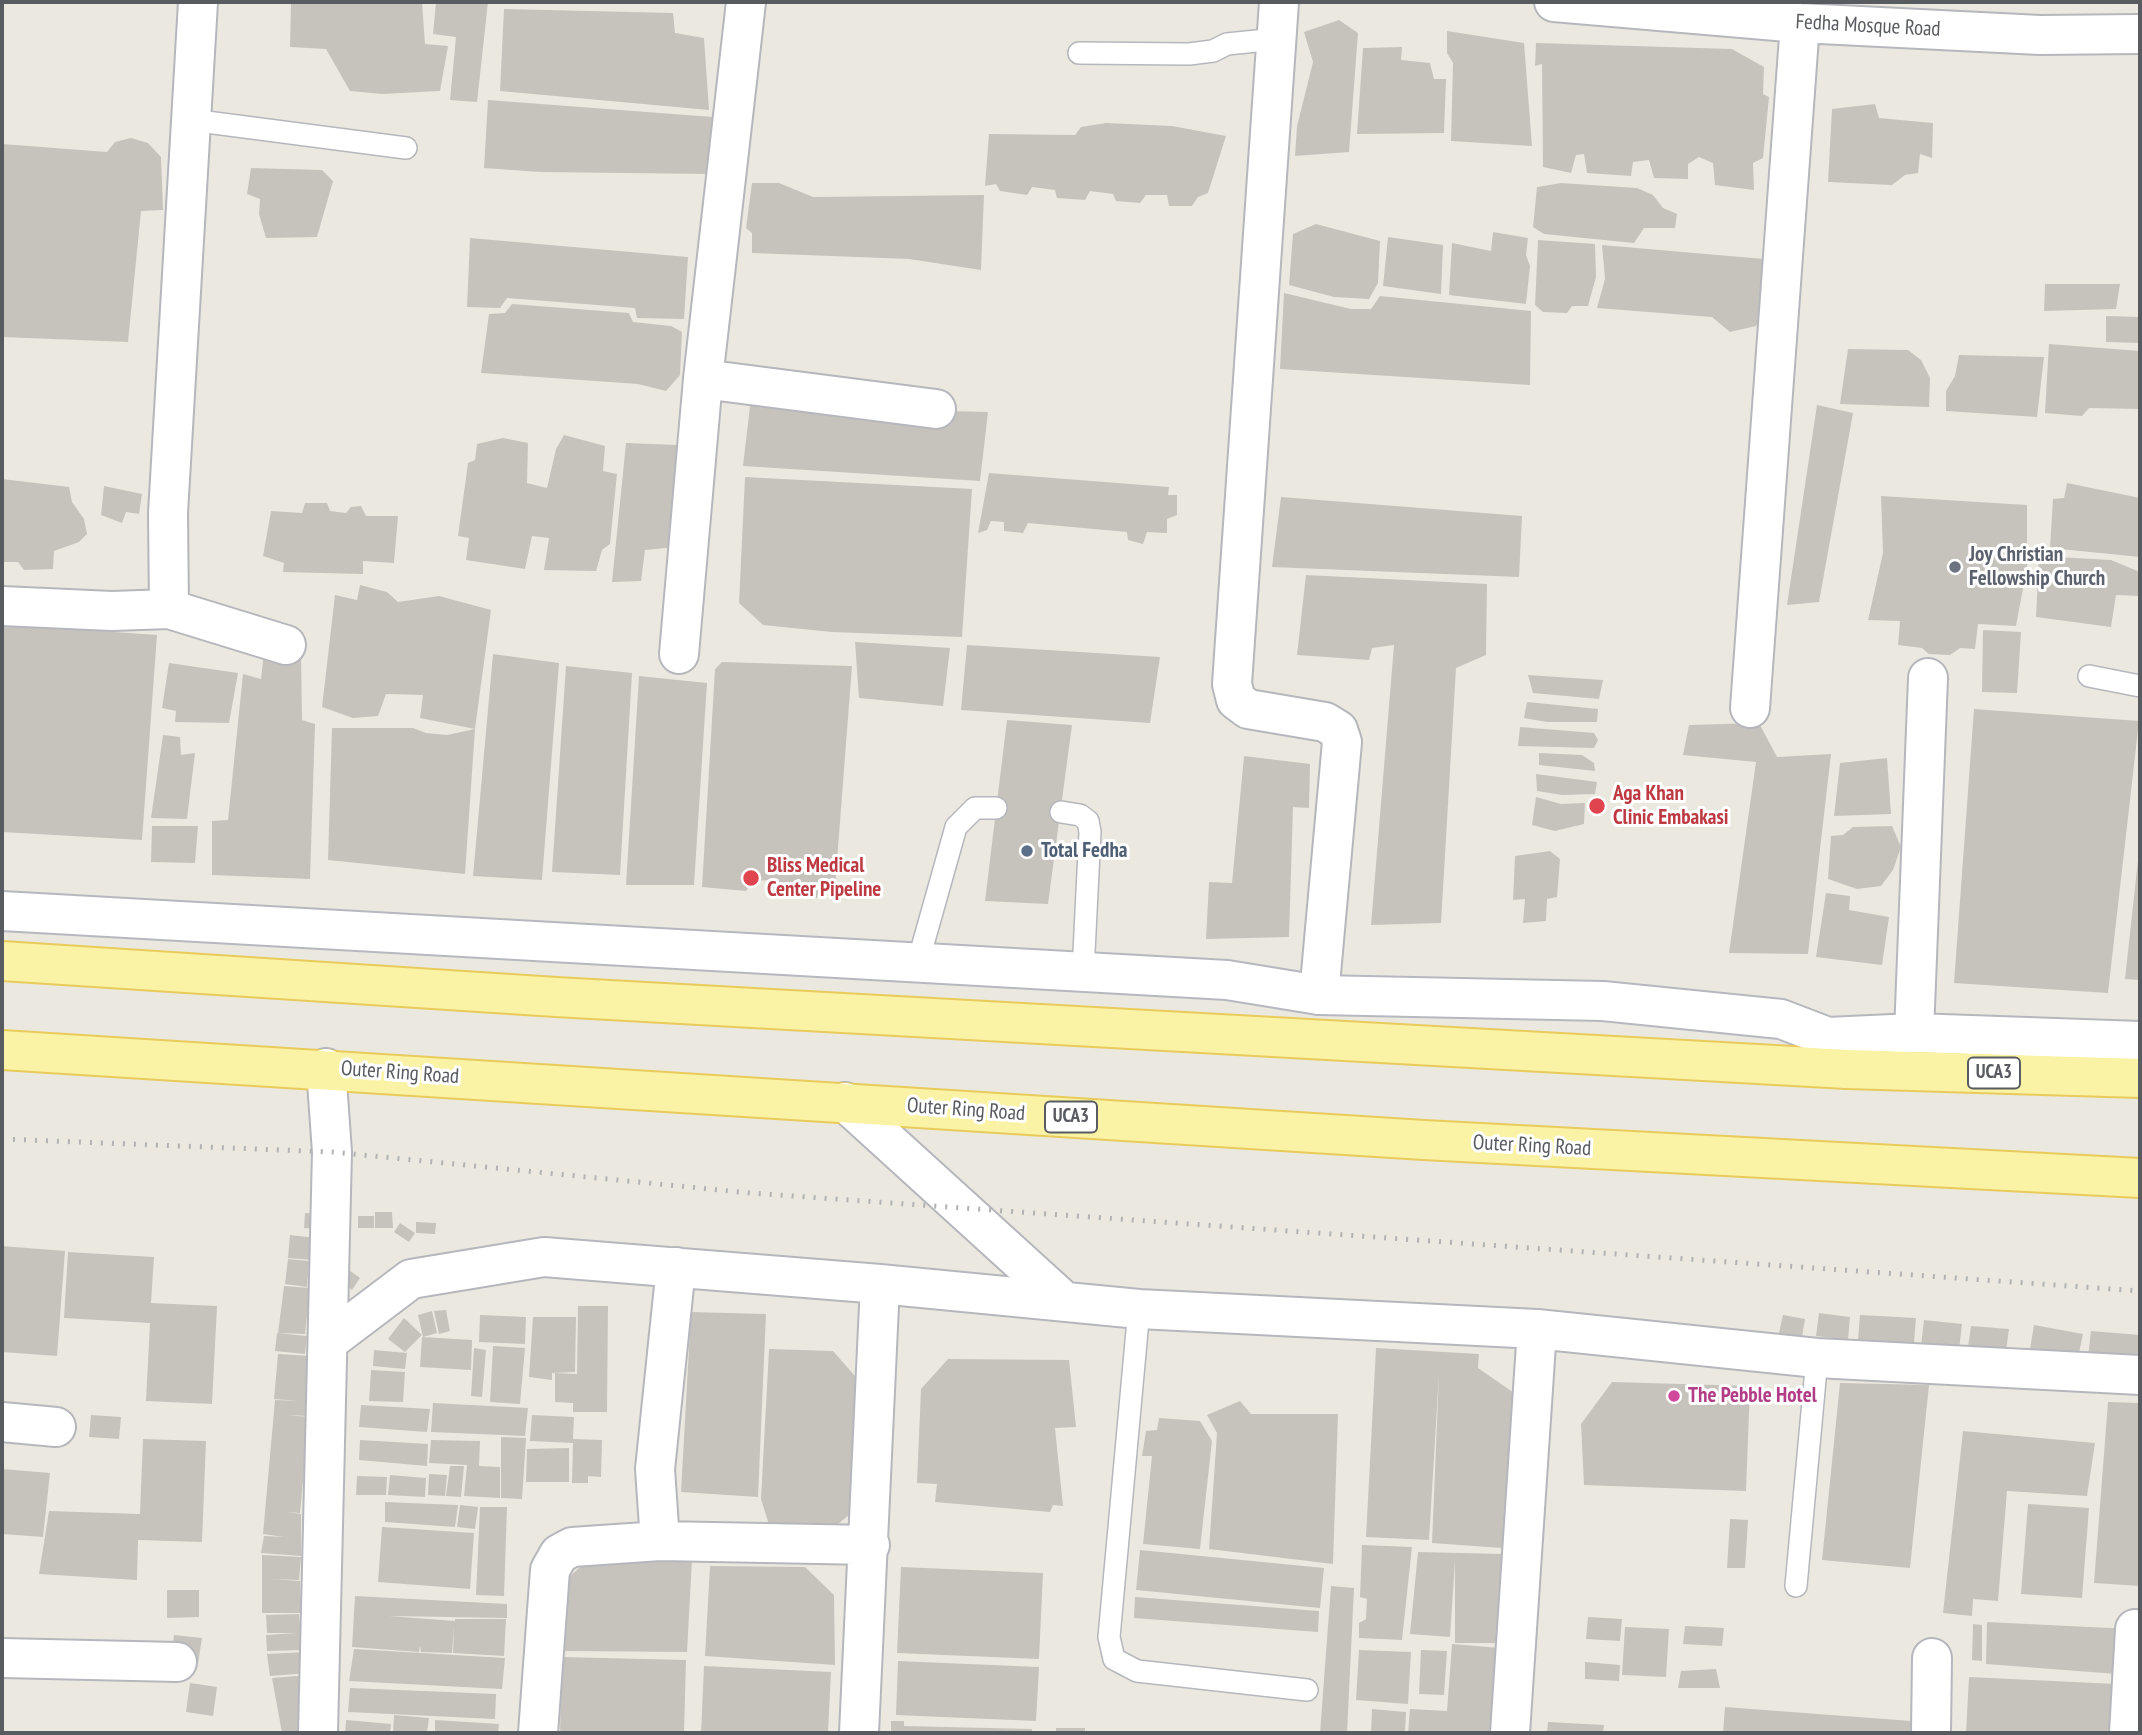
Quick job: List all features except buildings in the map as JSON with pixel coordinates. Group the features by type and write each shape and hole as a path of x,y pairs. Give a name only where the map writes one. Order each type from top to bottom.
{"main road":[{"name":"UCA3","path":"2,961 556,997 1838,1053 2140,1078"},
{"name":"Outer Ring Road","path":"2,1050 327,1068 1438,1141 2140,1178"}],"street":[{"path":"169,609 168,513 198,2"},
{"path":"678,654 703,379 746,2"},
{"path":"1279,2 1233,684 1236,700 1248,709 1325,722 1338,730 1342,742 1319,995"},
{"name":"Fedha Mosque Road","path":"1553,2 1800,23 2040,35 2140,34"},
{"path":"1750,708 1800,23"},
{"path":"703,379 936,409"},
{"path":"2,606 112,611 169,609 286,645"},
{"path":"1914,1033 1928,678"},
{"name":"UCA3","path":"2,911 1227,980 1319,995 1603,1001 1782,1020 1838,1053"},
{"path":"1838,1053 1914,1033 2140,1041"},
{"path":"318,1733 332,1152 327,1068"},
{"path":"845,1102 1065,1302"},
{"path":"329,1340 411,1279 544,1257 880,1284 1139,1310 1536,1329 1817,1358 2140,1375"},
{"path":"660,1541 655,1469 676,1267"},
{"path":"859,1733 870,1545 880,1284"},
{"path":"1510,1733 1536,1329"},
{"path":"2,1422 55,1427"},
{"path":"538,1733 550,1570 559,1554 572,1547 660,1541 870,1545"},
{"path":"2129,1733 2135,1629"},
{"path":"2,1658 177,1662"},
{"path":"1931,1658 1931,1733"}],"lane":[{"path":"1079,53 1189,54 1213,51 1227,44 1276,39"},
{"path":"191,120 406,148"},
{"path":"2089,676 2140,686"},
{"path":"918,962 956,827 975,808 996,808"},
{"path":"1061,812 1080,815 1088,821 1090,832 1083,972"},
{"path":"1139,1310 1109,1637 1114,1659 1137,1671 1307,1690"},
{"path":"1796,1586 1817,1358"}],"railway":[{"path":"2,1139 332,1152 750,1193 2140,1291"}],"place":[{"name":"Joy Christian Fellowship Church","path":"1955,567"},
{"name":"Aga Khan Clinic Embakasi","path":"1597,806"},
{"name":"Total Fedha","path":"1027,851"},
{"name":"Bliss Medical Center Pipeline","path":"751,878"},
{"name":"The Pebble Hotel","path":"1674,1396"}]}
